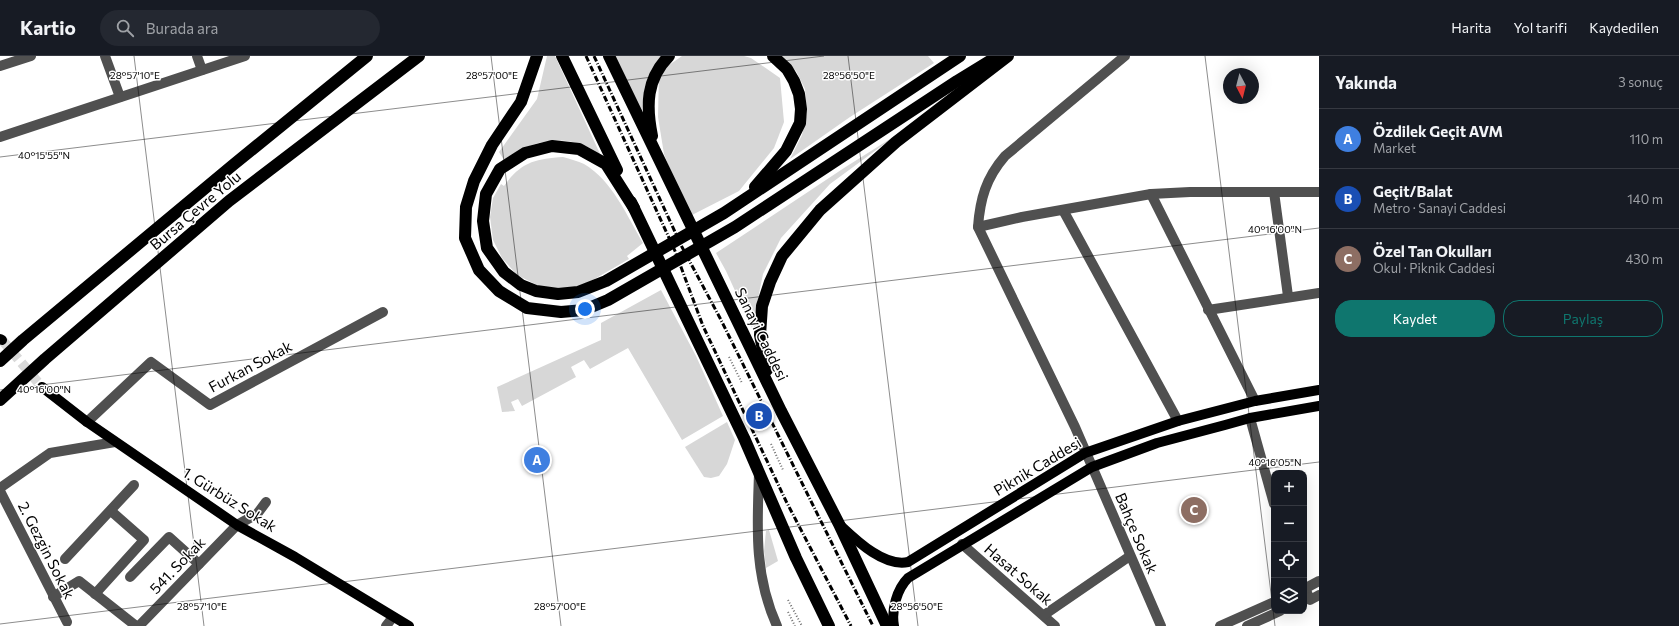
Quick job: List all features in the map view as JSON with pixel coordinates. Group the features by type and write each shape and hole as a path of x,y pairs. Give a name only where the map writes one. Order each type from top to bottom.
{"highway":[{"name":"Bursa Çevre Yolu","path":"0,361 23,340 239,160 368,56"},
{"name":"Bursa Çevre Yolu","path":"2,398 45,358 229,201 419,56"},
{"path":"537,56 521,102 492,145 474,181 466,207 465,238 479,270 499,291 527,308 561,312 584,310 608,300 735,227 998,56"},
{"path":"562,56 744,438 796,558 829,626"},
{"name":"Sanayi Caddesi","path":"608,56 781,411 839,524 887,626"},
{"path":"655,153 648,116 649,95 654,75 669,56"},
{"path":"744,199 786,151 800,124 801,109 799,94 794,81 787,69 773,56"},
{"path":"634,208 606,164 579,149 552,146 525,153 500,169 486,194 483,221 487,248 504,272 521,285 536,292 558,294 578,292 606,281 724,213 960,56"},
{"path":"781,411 765,365 760,335 762,306 770,282 782,256 820,210 896,142 1008,56"}],"main road":[{"name":"1. Gürbüz Sokak","path":"42,387 115,442 237,524 295,557 409,626"},
{"name":"Piknik Caddesi","path":"839,524 861,545 899,564 908,562 1085,453 1178,422 1255,401 1319,390"},
{"name":"Piknik Caddesi","path":"894,626 893,622 896,598 901,585 908,578 962,544 1092,467 1157,443 1250,418 1319,406"}],"street":[{"path":"0,66 31,56"},
{"path":"105,56 120,98"},
{"path":"197,56 202,70"},
{"path":"0,137 245,56"},
{"path":"1125,56 1005,156 991,174 984,188 979,206 978,227 1022,217 1152,194 1190,192 1319,192"},
{"path":"1274,192 1288,296"},
{"path":"1152,194 1208,310 1255,401"},
{"path":"1063,210 1178,422"},
{"name":"Bahçe Sokak","path":"978,227 1075,427 1161,626"},
{"path":"1208,310 1288,296 1319,293"},
{"name":"Furkan Sokak","path":"87,422 151,362 210,405 384,312"},
{"path":"1250,418 1271,493"},
{"path":"0,490 50,453 115,442"},
{"path":"759,474 757,543 759,567 768,603 777,626"},
{"path":"65,559 112,511 134,485"},
{"name":"2. Gezgin Sokak","path":"0,490 67,622"},
{"name":"541. Sokak","path":"140,626 237,524 257,514 266,502"},
{"path":"95,594 144,540 112,511"},
{"path":"130,578 169,537 199,564"},
{"name":"Hasat Sokak","path":"962,544 1055,626"},
{"path":"1044,615 1130,556"},
{"path":"53,597 78,581 136,626"},
{"path":"1307,587 1319,581"},
{"path":"1307,594 1310,600 1319,595"},
{"path":"1220,626 1271,603"},
{"path":"1247,626 1273,614"},
{"path":"386,626 393,617"}],"path":[{"path":"729,358 742,384"},
{"path":"771,444 783,470"},
{"path":"788,600 802,626"},
{"path":"788,612 796,626"}],"shaded area":[{"path":"547,56 555,56 601,156 585,146 573,142 562,141 542,142 532,145 504,160 499,152 537,99"},
{"path":"605,56 664,56 651,70 642,106 642,135"},
{"path":"682,56 744,56 751,58 780,78 784,122 774,148 739,191 688,217 664,154 658,117 659,72"},
{"path":"780,56 928,56 934,63 850,117 790,159 802,135 807,113 805,89 796,71"},
{"path":"898,134 830,184 781,238 763,274 752,328 726,271 716,253"},
{"path":"563,157 584,164 603,179 625,210 643,243 627,256 629,259 586,284 567,289 541,287 517,275 502,258 493,240 490,217 493,198 501,184 504,186 516,172 529,163 544,159"},
{"path":"661,290 696,356 723,416 682,440 628,348 590,369 584,360 571,367 576,377 522,406 518,399 511,402 515,411 502,412 497,387 601,340 601,323"},
{"path":"727,422 735,440 727,464 719,476 711,478 704,477 685,447"},
{"path":"769,530 778,561 766,568 764,551 766,531"}],"tunnel":[{"path":"2,340 42,387"}],"railway":[{"path":"586,56 675,251 703,326 786,501 851,626"},
{"path":"594,56 682,247 720,318 873,626"}],"place":[{"name":"Geçit/Balat","path":"759,416"},
{"name":"Özdilek Geçit AVM","path":"537,460"},
{"name":"Özel Tan Okulları","path":"1194,510"}]}
